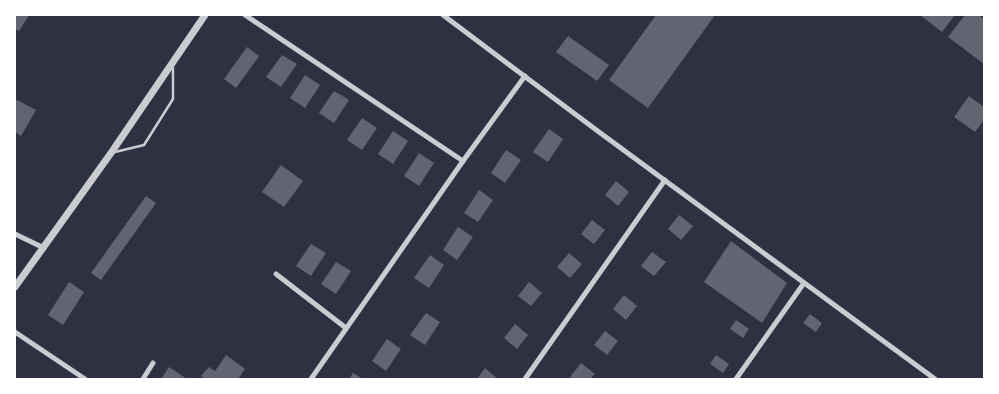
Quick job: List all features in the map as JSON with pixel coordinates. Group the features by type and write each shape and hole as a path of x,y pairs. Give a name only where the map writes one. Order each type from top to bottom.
{"street":[{"path":"15,287 111,153 205,15"},
{"path":"245,15 463,161"},
{"path":"443,15 935,379"},
{"path":"311,379 463,161 525,76"},
{"path":"525,379 665,180"},
{"path":"15,234 44,248"},
{"path":"276,274 346,328"},
{"path":"736,379 804,283"},
{"path":"15,332 85,379"},
{"path":"143,379 153,363"}],"lane":[{"path":"111,153 144,145 173,98 173,62"}],"building":[{"path":"15,15 29,15 19,31 15,29"},
{"path":"656,15 715,15 648,108 609,80"},
{"path":"920,15 955,15 942,32"},
{"path":"965,15 979,15 984,19 984,64 948,37"},
{"path":"568,36 609,65 597,81 556,52"},
{"path":"247,47 259,56 236,88 224,79"},
{"path":"282,55 297,64 281,87 266,77"},
{"path":"305,75 320,85 305,108 290,98"},
{"path":"334,91 349,100 334,123 319,113"},
{"path":"969,96 984,107 984,120 975,132 954,117"},
{"path":"15,99 36,110 21,136 15,132"},
{"path":"362,118 377,128 362,150 347,140"},
{"path":"549,129 563,139 548,162 533,152"},
{"path":"393,131 408,141 393,164 378,154"},
{"path":"506,150 521,160 505,183 491,173"},
{"path":"419,153 434,163 419,186 404,176"},
{"path":"281,165 303,181 284,207 262,192"},
{"path":"616,181 629,192 618,206 605,195"},
{"path":"479,190 493,200 478,222 464,213"},
{"path":"146,196 156,203 101,280 91,273"},
{"path":"679,215 693,226 681,240 668,229"},
{"path":"592,220 605,230 594,244 581,234"},
{"path":"458,227 473,237 457,260 443,250"},
{"path":"731,241 787,283 762,323 704,282"},
{"path":"311,244 326,253 311,276 296,266"},
{"path":"652,252 666,262 654,276 641,266"},
{"path":"569,253 582,264 570,278 557,267"},
{"path":"430,255 444,265 429,288 414,278"},
{"path":"336,262 351,271 336,294 321,284"},
{"path":"69,282 84,292 63,325 48,315"},
{"path":"529,282 542,293 531,306 518,296"},
{"path":"624,295 637,306 626,320 613,309"},
{"path":"426,313 440,322 425,345 410,335"},
{"path":"810,314 822,323 816,332 803,323"},
{"path":"736,320 749,329 743,338 730,329"},
{"path":"515,324 528,335 517,349 504,338"},
{"path":"605,331 618,341 607,355 594,345"},
{"path":"387,339 401,349 386,371 372,361"},
{"path":"226,355 245,369 238,379 205,379 201,376 209,367 215,371"},
{"path":"716,355 729,364 723,373 710,364"},
{"path":"581,363 595,374 590,379 573,379 570,377"},
{"path":"169,367 187,379 161,379"},
{"path":"485,368 498,379 477,379"},
{"path":"353,373 363,379 349,379"}]}
